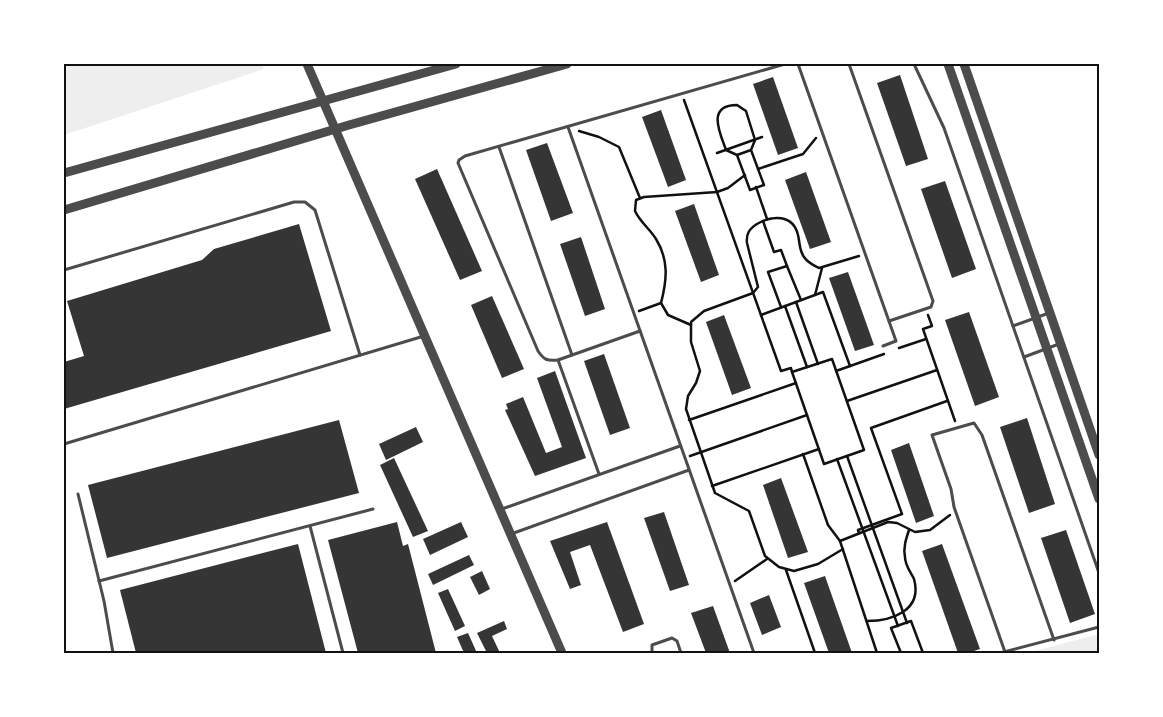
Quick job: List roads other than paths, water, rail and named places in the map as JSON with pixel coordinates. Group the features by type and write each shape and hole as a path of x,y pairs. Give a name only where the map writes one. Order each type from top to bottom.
{"street":[{"path":"307,64 562,653"},
{"path":"64,173 456,64"},
{"path":"64,210 336,129 567,64"},
{"path":"948,64 1099,499"},
{"path":"964,64 1099,455"}],"lane":[{"path":"640,331 558,360 546,360 538,351 458,164 465,156 785,64"},
{"path":"798,64 896,341 883,346"},
{"path":"849,64 933,301 933,305 889,322"},
{"path":"914,64 944,128 1099,573"},
{"path":"568,127 754,653"},
{"path":"499,147 572,355"},
{"path":"64,270 294,202 306,202 315,210 360,355"},
{"path":"1014,326 1050,313"},
{"path":"64,444 424,336"},
{"path":"1024,357 1061,343"},
{"path":"558,360 600,475"},
{"path":"1005,652 955,512 951,489 932,435 956,426 974,422 982,435 1054,640"},
{"path":"500,510 680,446"},
{"path":"510,534 689,470"},
{"path":"78,494 99,581 113,653"},
{"path":"99,581 374,509"},
{"path":"310,526 343,653"},
{"path":"1000,653 1099,627"},
{"path":"652,653 650,648 652,645 672,638 677,641 682,653"}]}
